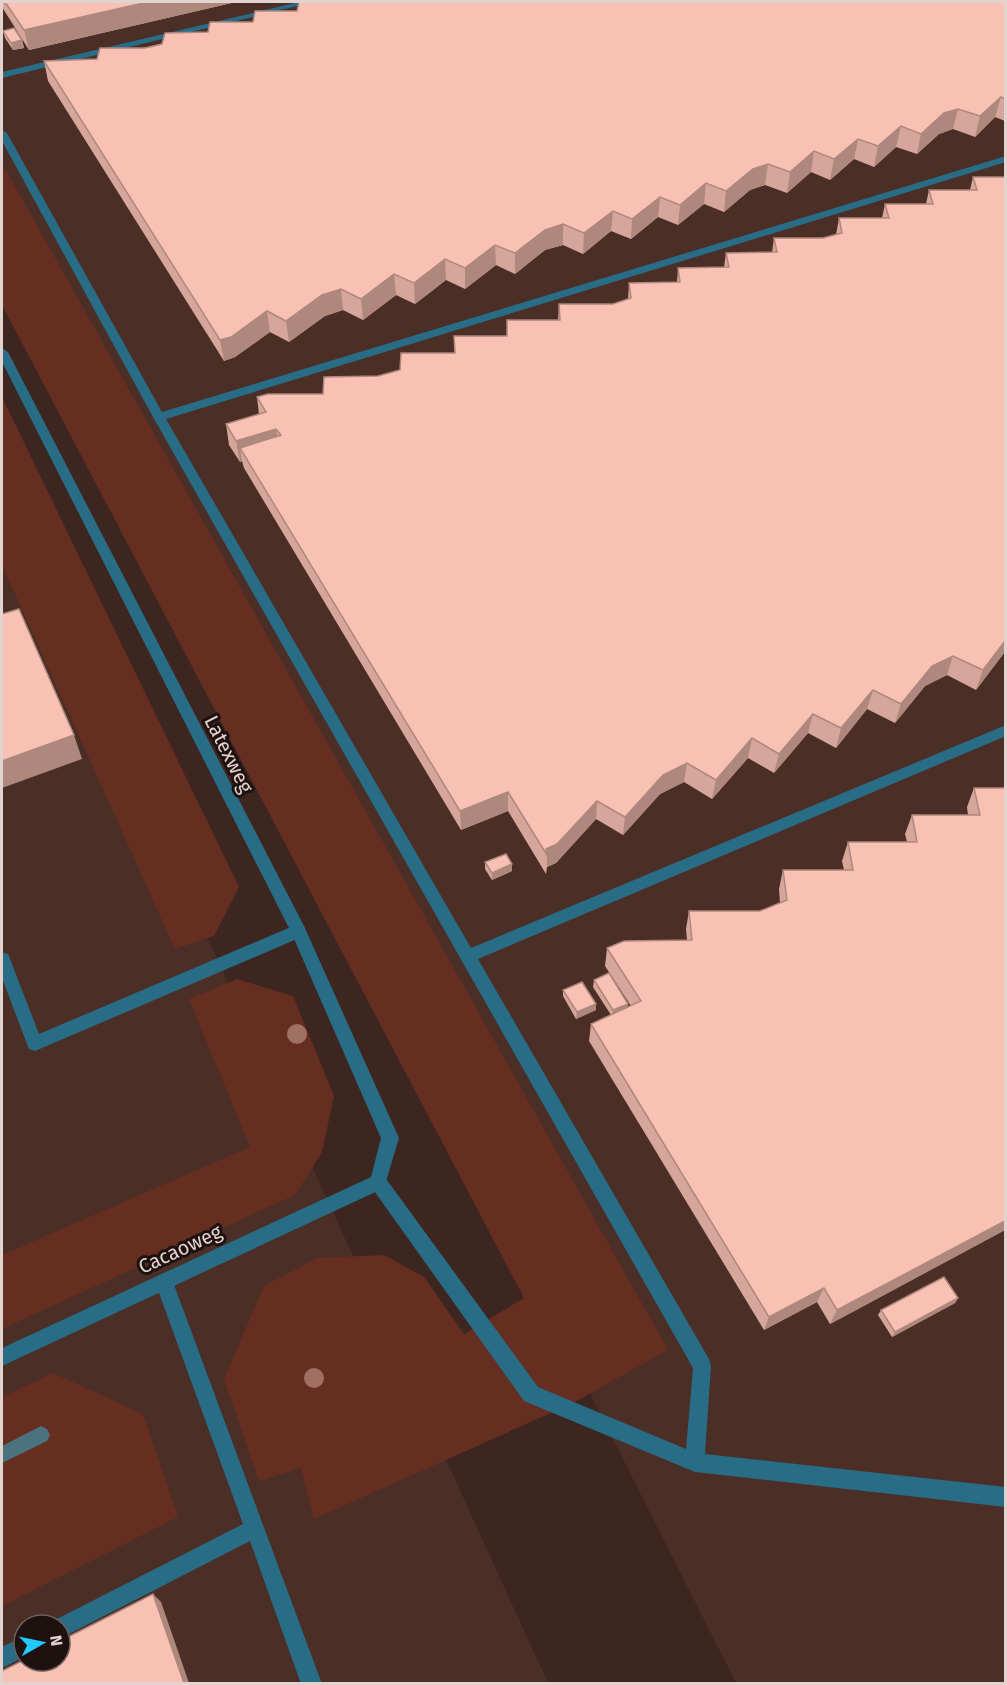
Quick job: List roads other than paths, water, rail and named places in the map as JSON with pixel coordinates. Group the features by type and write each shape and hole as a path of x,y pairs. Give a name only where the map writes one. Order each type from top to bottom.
{"street":[{"path":"2,75 309,2"},
{"path":"2,133 159,417 702,1366 695,1462"},
{"path":"159,417 1005,159"},
{"name":"Latexweg","path":"2,352 298,931 390,1138 378,1182"},
{"path":"468,956 1005,730"},
{"path":"2,959 35,1044 298,931"},
{"path":"378,1182 531,1394 695,1462 1005,1497"},
{"name":"Cacaoweg","path":"2,1357 378,1182"},
{"path":"164,1282 312,1683"},
{"path":"72,1622 255,1528"}],"waterway":[{"path":"2,1455 41,1435"}]}
